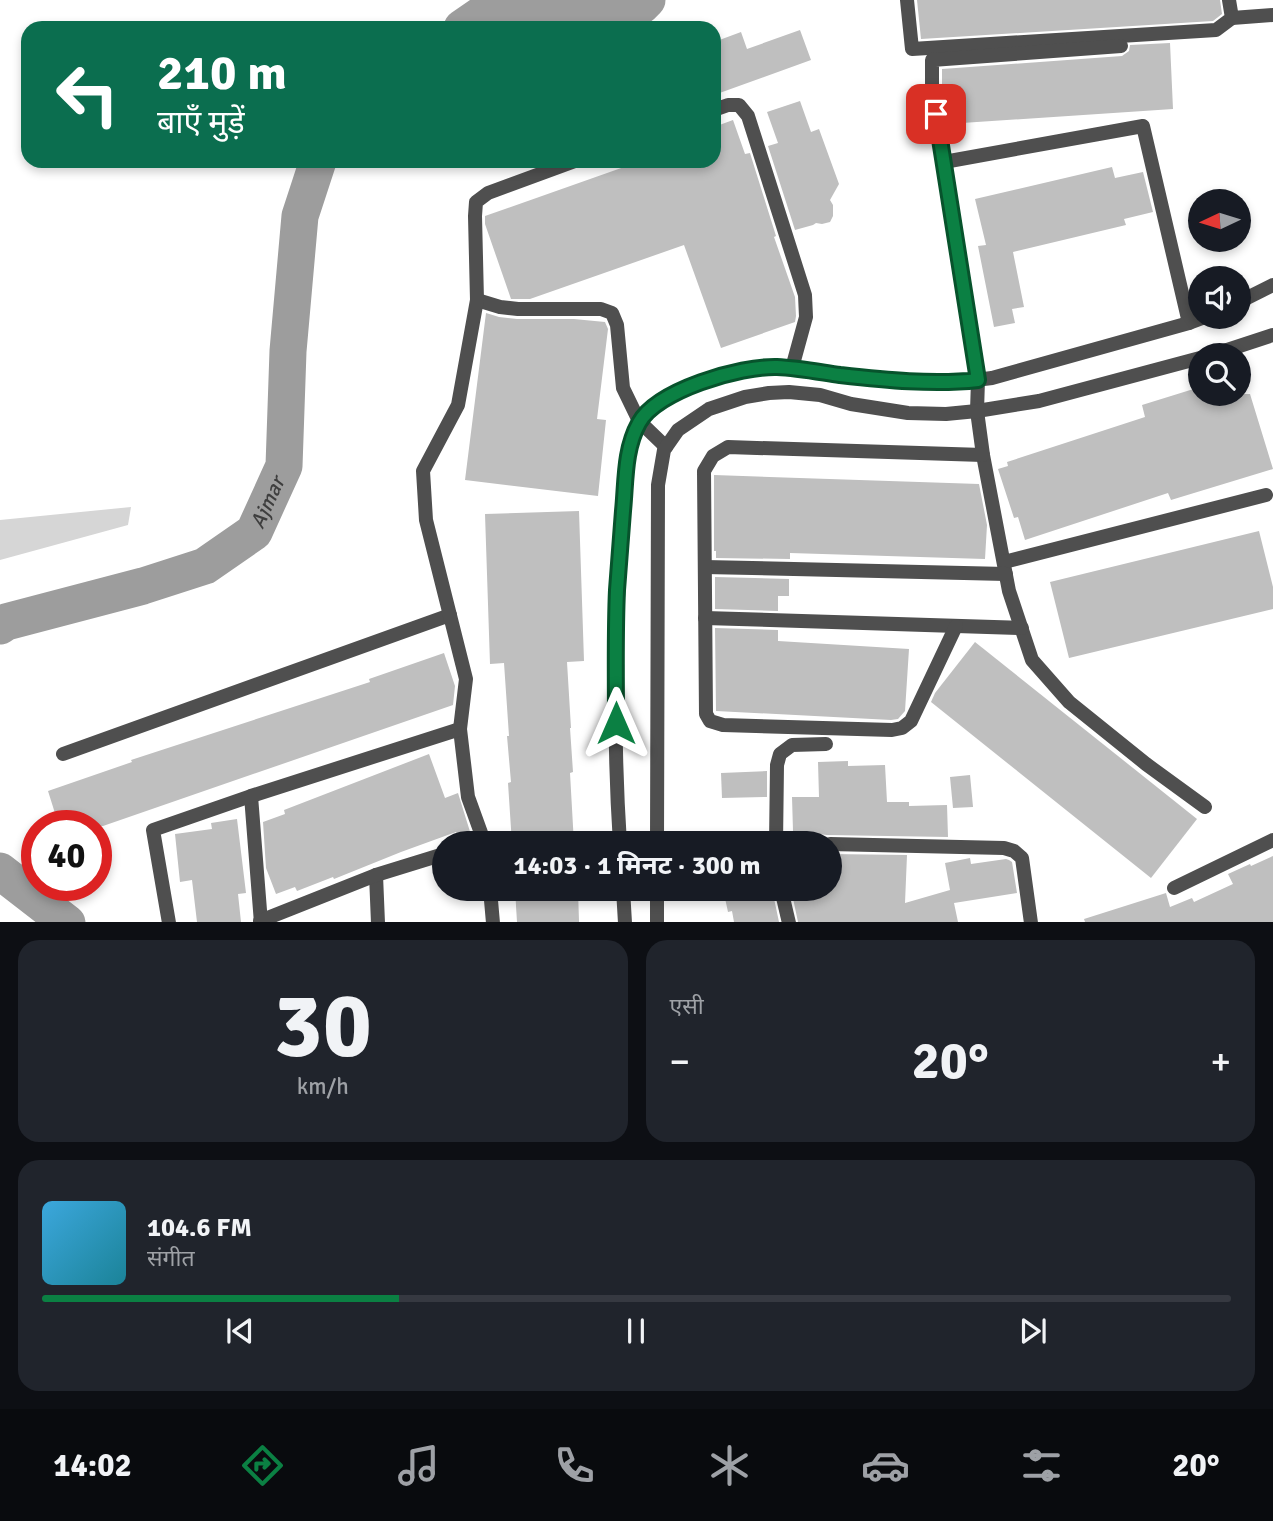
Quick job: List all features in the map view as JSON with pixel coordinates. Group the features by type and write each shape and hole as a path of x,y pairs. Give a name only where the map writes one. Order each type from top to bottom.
{"street":[{"path":"908,0 912,50 1216,30 1232,18 1273,15"},
{"path":"1229,0 1232,18"},
{"path":"1165,43 932,60 932,91 978,380 977,411 983,455 1010,591 1032,660 1069,702 1205,807"},
{"path":"721,108 739,105 748,116 805,295 806,317 792,368"},
{"path":"944,162 1143,126 1188,319"},
{"path":"479,831 468,797 460,729 466,679 426,520 423,471 458,405 477,300 476,202 488,193 556,168"},
{"path":"1251,297 1273,285"},
{"path":"477,300 518,309 601,309 612,313 617,325 623,388 639,421 666,447"},
{"path":"619,831 616,776 617,591 628,446 639,421 652,407 679,391 738,370 774,367 934,382 978,380 1188,323"},
{"path":"1249,343 1273,335"},
{"path":"657,831 658,485 664,450 678,430 709,409 745,397 769,393 820,395 851,404 908,413 946,414 1039,401 1188,361"},
{"path":"956,626 911,721 902,728 892,730 723,725 710,721 706,714 704,471 713,456 727,447 983,455"},
{"path":"705,567 1005,568 1266,495"},
{"path":"63,754 450,615"},
{"path":"705,618 1022,628"},
{"path":"169,922 153,830 460,729"},
{"path":"776,831 777,765 780,754 792,745 826,744"},
{"path":"251,796 261,922 376,875 432,858"},
{"path":"1174,888 1273,840"},
{"path":"842,844 1004,848 1014,851 1022,858 1031,922"},
{"path":"376,875 378,922"},
{"path":"491,901 493,922"},
{"path":"624,901 625,922"},
{"path":"657,901 657,922"},
{"path":"783,901 789,922"}],"shaded area":[{"path":"131,507 128,525 0,560 0,520"}],"building":[{"path":"917,0 1220,0 1222,14 1213,21 921,39"},
{"path":"800,30 811,60 721,92 721,39 741,32 747,49"},
{"path":"1170,43 1173,109 947,124 942,69 1122,56 1129,51 1130,45"},
{"path":"800,101 811,132 819,129 839,184 830,200 833,216 830,222 816,223 795,230 768,146 778,143 767,112"},
{"path":"733,120 745,154 750,153 776,236 774,237 795,297 795,322 721,348 684,245 530,299 511,299 485,224 485,216 621,168 721,168 721,124"},
{"path":"1112,167 1115,178 1143,172 1153,212 1124,219 1126,225 1013,252 1024,307 1012,309 1015,323 994,327 978,246 986,245 975,199"},
{"path":"486,313 517,319 605,322 608,329 597,419 606,420 598,496 465,480"},
{"path":"1188,391 1188,406 1251,406 1251,397 1273,469 1171,500 1168,493 1025,540 1018,517 1014,518 998,469 1008,466 1007,462 1145,417 1142,405"},
{"path":"714,475 979,484 987,525 985,559 790,553 790,559 716,558"},
{"path":"579,511 584,661 567,662 573,831 511,831 504,663 490,664 485,514"},
{"path":"1259,531 1273,587 1273,609 1069,658 1050,582"},
{"path":"715,577 789,579 789,596 778,596 778,611 715,609"},
{"path":"715,628 778,630 778,641 909,649 905,711 898,719 891,720 716,711"},
{"path":"975,642 1197,819 1151,878 931,702"},
{"path":"444,653 455,686 453,705 112,823 112,810 54,810 48,791 132,762 131,760 370,682 369,679"},
{"path":"429,754 445,798 458,793 470,831 432,831 432,841 334,879 333,877 297,891 295,887 276,894 266,868 263,822 285,814 284,810"},
{"path":"848,761 848,766 885,765 887,802 909,802 909,806 947,805 948,837 842,835 842,831 793,831 792,797 819,797 818,762"},
{"path":"767,771 767,797 722,798 721,773"},
{"path":"970,775 973,807 953,808 950,777"},
{"path":"237,819 246,893 238,894 241,922 197,922 192,880 180,882 175,834 212,829 211,823"},
{"path":"842,854 907,855 905,903 950,890 945,863 970,858 971,864 1006,859 1012,862 1017,893 954,903 958,922 798,922 794,901 842,901"},
{"path":"1273,856 1273,922 1085,922 1084,919 1166,893 1170,907 1192,898 1194,902 1233,884 1228,874"},
{"path":"516,901 578,901 579,922 517,922"},
{"path":"726,901 775,901 779,922 734,922 732,911 728,912"}],"waterway":[{"name":"Ajmar","path":"472,21 491,8 555,7 607,15 641,6 647,0"},
{"name":"Ajmar","path":"0,626 6,622 143,586 205,566 254,532 284,466 288,351 300,216 316,168"},
{"name":"Ajmar","path":"0,871 66,922"}],"route":[{"path":"616,723 617,591 628,446 639,421 652,407 679,391 738,370 774,367 917,381 978,380 936,114"}]}
